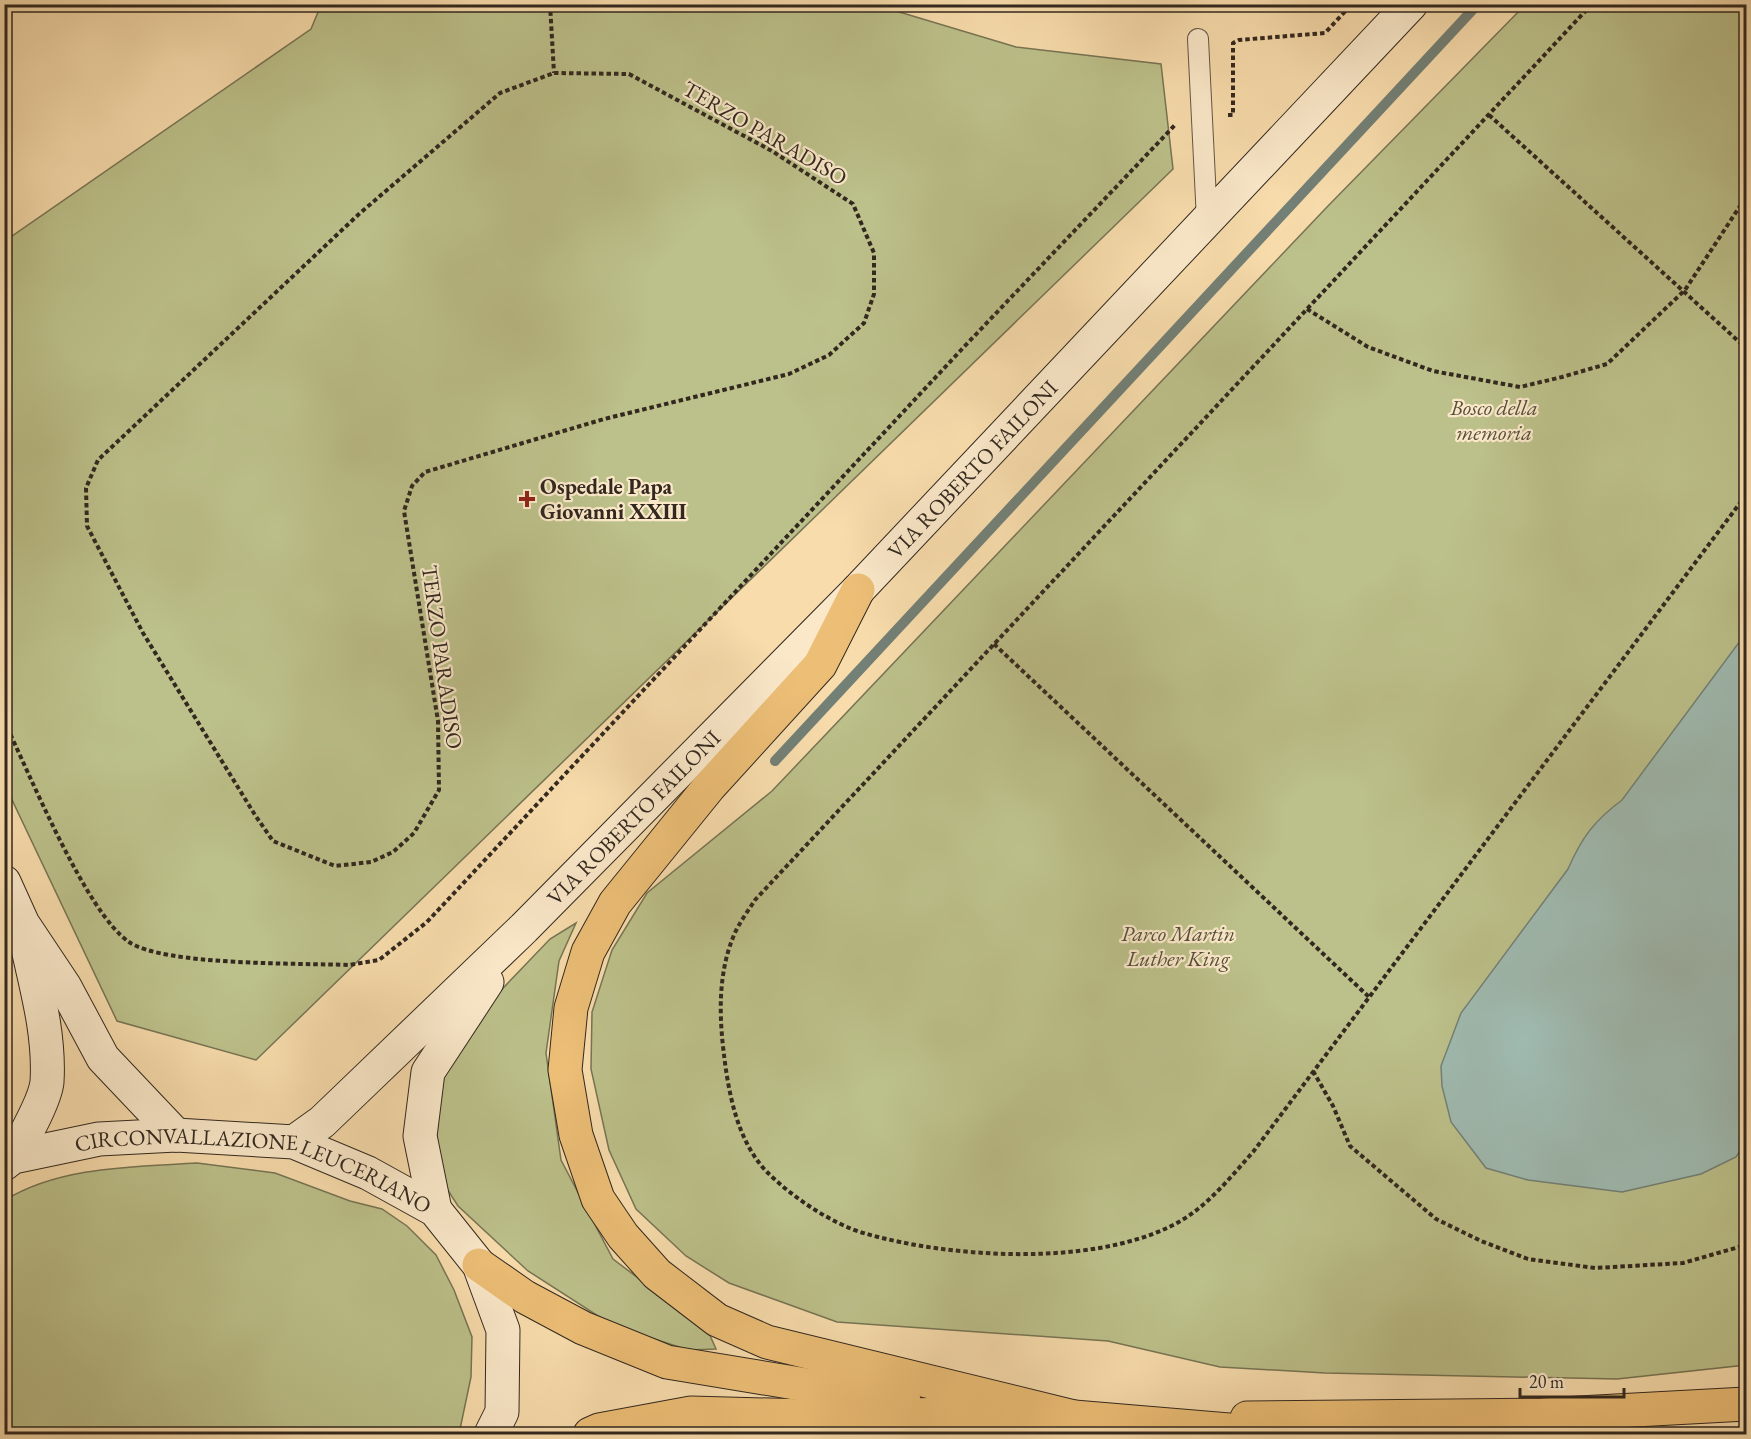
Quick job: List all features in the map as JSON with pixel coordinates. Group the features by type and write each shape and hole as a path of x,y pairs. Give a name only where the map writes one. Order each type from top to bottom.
{"highway":[{"path":"858,590 820,665 709,787 615,903 588,952 571,1008 565,1070 576,1136 598,1199 623,1236 657,1274 717,1320 767,1342 1088,1418 1542,1415 1746,1404"},
{"path":"479,1265 525,1297 583,1328 667,1362 980,1413"},
{"path":"590,1434 599,1430 691,1413 843,1417 980,1413 1088,1418 1277,1434"}],"street":[{"name":"VIA ROBERTO FAILONI","path":"294,1142 322,1122 524,928 858,590 1411,4"},
{"path":"4,882 22,924 43,1021 47,1083 30,1127 9,1161"},
{"path":"22,924 65,987 103,1058 176,1135"},
{"name":"VIA ROBERTO FAILONI","path":"435,1210 420,1136 428,1072 524,928"},
{"name":"CIRCONVALLAZIONE LEUCERIANO","path":"9,1161 99,1139 176,1135 294,1142 368,1173 435,1210 479,1265 503,1330 502,1412 491,1434"}],"lane":[{"path":"1198,39 1207,220"}],"path":[{"path":"550,4 554,74"},
{"path":"4,721 74,864 105,920 129,942 165,956 349,965 379,960 428,922 962,349 1179,120 1233,115 1233,43 1239,40 1325,33 1352,4"},
{"path":"1592,4 755,900 734,935 721,984 721,1027 727,1078 739,1127 766,1171 808,1206 865,1234 960,1252 1044,1254 1130,1243 1171,1226 1210,1199 1253,1152 1746,495"},
{"name":"TERZO PARADISO","path":"554,74 629,74 772,151 853,204 874,253 874,294 864,323 856,331 830,355 789,374 516,443 425,472 412,486 404,511 438,722 439,790 414,833 393,852 371,862 334,866 273,841 255,815 143,633 87,526 86,488 98,460 359,214 500,93 554,74"},
{"path":"1489,115 1746,348"},
{"path":"1306,309 1368,347 1432,371 1520,387 1607,364 1684,290 1746,197"},
{"path":"994,644 1370,997"},
{"path":"1313,1071 1333,1106 1350,1146 1436,1219 1481,1241 1528,1259 1595,1268 1683,1263 1746,1245"}],"green space":[{"name":"Ospedale Papa Giovanni XXIII","path":"321,5 876,5 1016,47 1161,64 1173,169 256,1060 117,1021 5,785 5,241 311,29"},
{"name":"Parco Martin Luther King","path":"1525,5 1746,5 1746,1365 1617,1379 1325,1373 1220,1367 1108,1341 837,1322 729,1283 686,1256 636,1209 609,1150 591,1069 592,1012 612,950 647,893 772,791 1327,207"},
{"path":"576,923 559,961 546,1053 561,1160 613,1259 708,1331 716,1349 688,1350 612,1325 528,1271 458,1206 440,1178 433,1089 463,1030 550,939"},
{"path":"197,1163 275,1173 350,1201 382,1209 407,1226 436,1255 454,1290 472,1337 471,1377 459,1434 5,1434 5,1200 50,1180 73,1174"},
{"path":"784,1425 862,1434 659,1434 688,1428"}],"shaded area":[{"path":"1746,633 1746,1142 1736,1157 1701,1174 1622,1192 1528,1180 1486,1168 1451,1122 1442,1086 1441,1066 1461,1013 1568,869 1590,830 1622,800"}],"waterway":[{"path":"775,761 1478,4"}],"place":[{"name":"Ospedale Papa Giovanni XXIII","path":"527,499"}],"park label":[{"name":"Bosco della memoria","path":"1494,420"}]}
